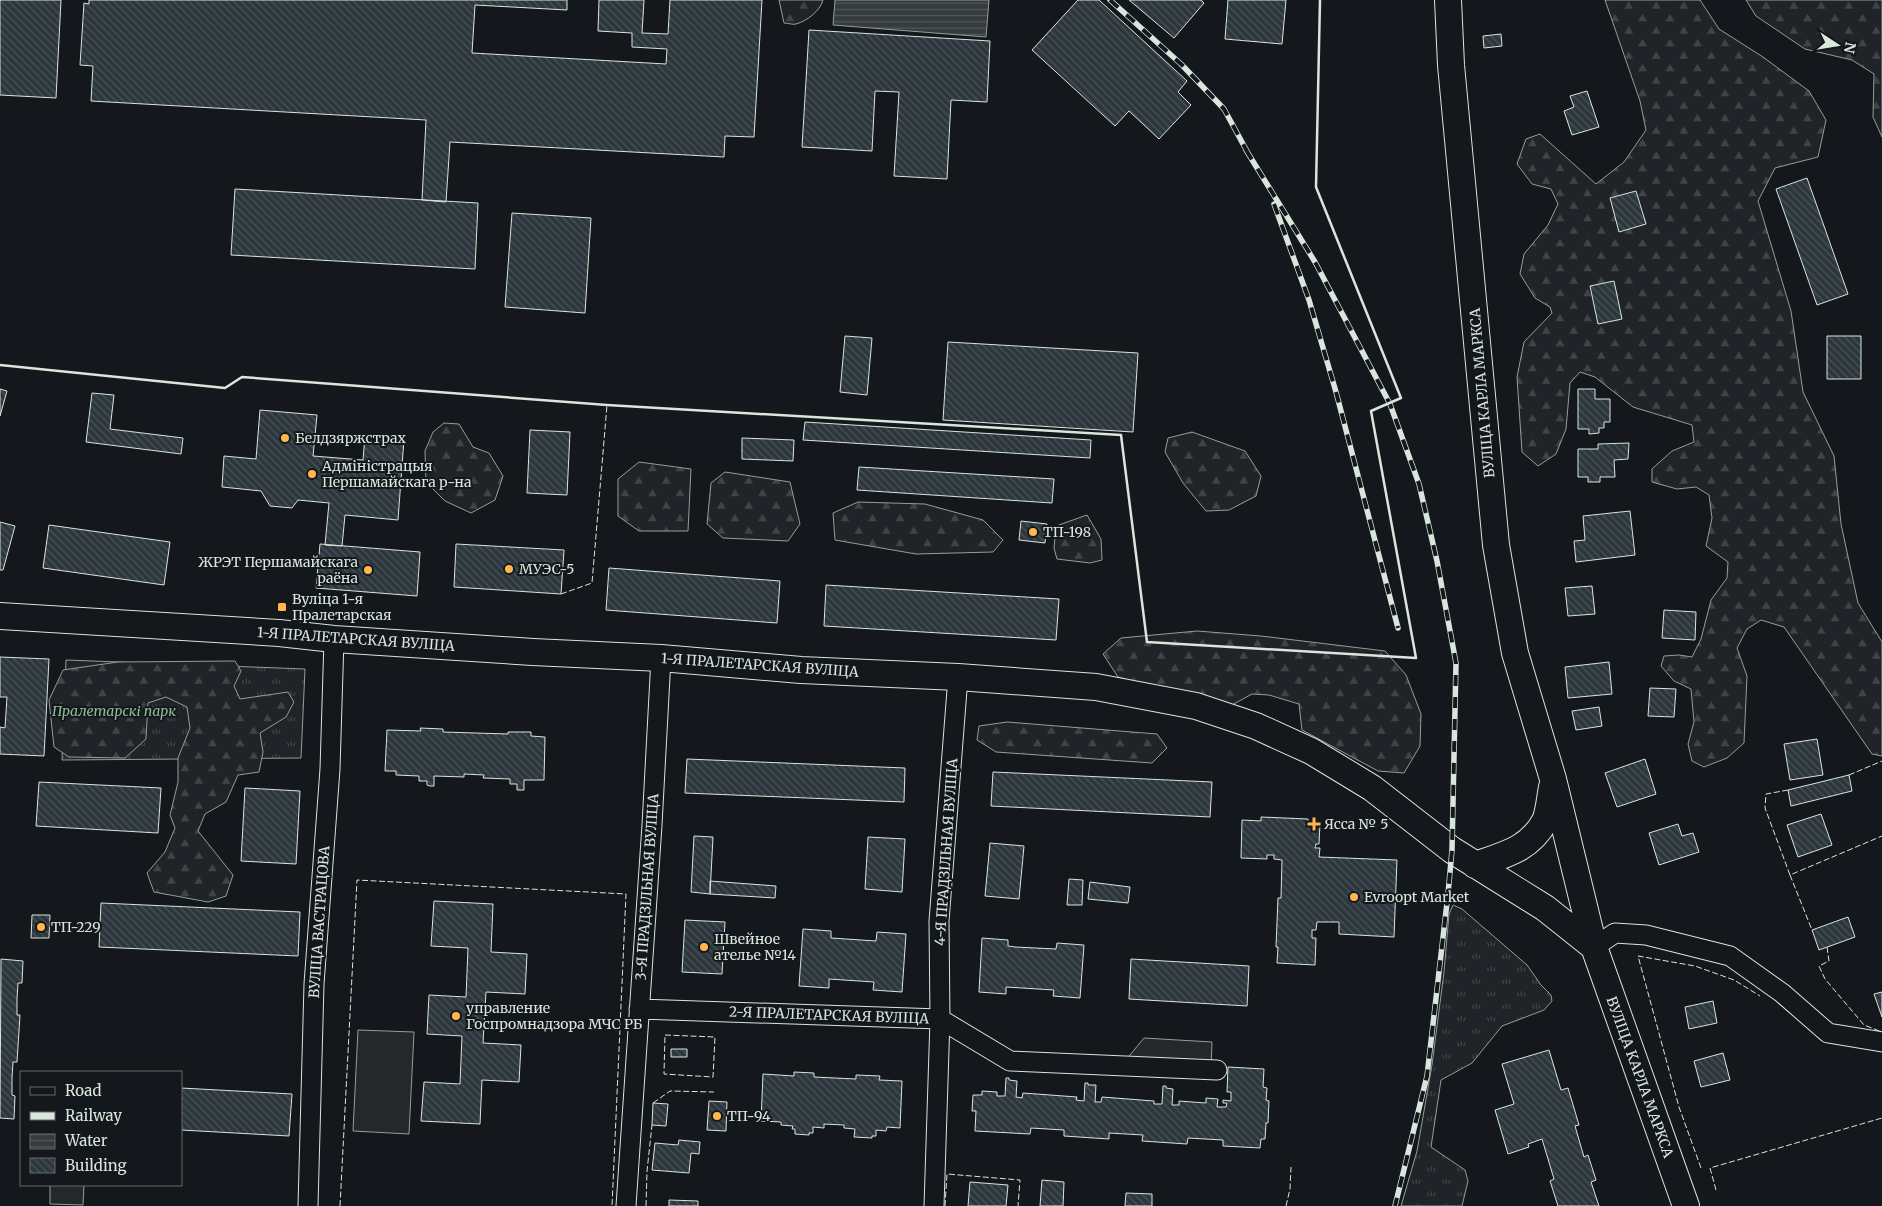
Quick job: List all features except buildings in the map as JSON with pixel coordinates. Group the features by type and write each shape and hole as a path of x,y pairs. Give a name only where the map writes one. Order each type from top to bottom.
{"main road":[{"name":"ВУЛІЦА КАРЛА МАРКСА","path":"1448,0 1450,65 1496,545 1515,654 1553,779 1594,947 1686,1206"},
{"name":"1-Я ПРАЛЕТАРСКАЯ ВУЛІЦА","path":"0,616 279,633 334,639 533,652 661,658 800,670 958,677 1096,687 1196,706 1234,718 1311,751 1372,788 1452,850 1475,865"},
{"name":"ВУЛІЦА КАРЛА МАРКСА","path":"1475,865 1508,854 1530,842 1545,820 1553,779"},
{"path":"1475,865 1545,908 1594,947"}],"street":[{"name":"ВУЛІЦА ВАСТРАЦОВА","path":"308,1206 314,984 330,769 334,639"},
{"name":"3-Я ПРАДЗІЛЬНАЯ ВУЛІЦА","path":"626,1206 652,824 661,658"},
{"name":"4-Я ПРАДЗІЛЬНАЯ ВУЛІЦА","path":"934,1206 940,1019 939,921 958,677"},
{"path":"1594,947 1615,933 1646,935 1730,956 1782,993 1828,1033 1882,1042"},
{"name":"2-Я ПРАЛЕТАРСКАЯ ВУЛІЦА","path":"639,1009 940,1019 1010,1061 1217,1070"}],"green space":[{"path":"779,0 823,0 813,15 804,21 793,24 784,23"},
{"path":"1605,0 1700,0 1719,29 1763,57 1809,91 1826,120 1818,157 1775,168 1758,201 1791,311 1803,392 1834,456 1841,524 1858,603 1882,642 1882,756 1872,754 1784,627 1761,620 1747,629 1737,648 1747,676 1744,743 1727,758 1704,767 1692,761 1688,744 1694,722 1691,689 1674,681 1661,666 1664,656 1679,655 1692,657 1701,639 1711,600 1727,578 1728,562 1706,546 1712,518 1709,495 1696,487 1677,489 1652,482 1652,469 1672,451 1694,442 1692,425 1633,407 1595,377 1580,372 1570,383 1566,429 1556,454 1538,466 1522,452 1517,377 1524,342 1552,313 1550,307 1535,298 1520,274 1524,254 1548,225 1558,204 1551,189 1532,184 1517,164 1526,139 1540,134 1596,184 1624,162 1646,130 1640,101"},
{"path":"1746,0 1882,0 1882,137 1873,117 1874,74 1852,60 1805,49 1756,16"},
{"path":"444,423 459,424 473,447 489,453 503,476 495,500 471,513 445,501 426,482 425,451 433,432"},
{"path":"1192,432 1245,451 1261,476 1256,496 1229,510 1206,511 1183,483 1165,452 1168,438"},
{"path":"639,462 691,469 688,531 639,531 618,516 618,479"},
{"path":"725,472 790,482 800,524 788,541 723,538 707,524 711,483"},
{"path":"858,502 925,504 983,520 1003,540 993,552 916,554 835,540 833,513"},
{"path":"1087,515 1101,539 1102,560 1090,563 1057,559 1054,548 1056,526"},
{"path":"1197,631 1261,636 1385,651 1406,675 1421,714 1420,746 1404,773 1378,771 1302,730 1299,704 1269,695 1252,694 1232,705 1192,697 1118,677 1103,654 1121,638"},
{"name":"Пралетарскі парк","path":"66,660 305,669 301,758 62,760"},
{"name":"Пралетарскі парк","path":"235,661 241,671 234,686 240,699 288,692 294,702 286,717 260,733 263,752 259,772 238,775 226,802 205,814 198,831 233,875 226,896 208,902 154,892 147,873 165,852 175,828 170,815 178,782 178,758 190,728 187,707 166,697 148,703 146,739 125,758 69,757 54,747 49,700 63,670 118,662"},
{"path":"1007,722 1157,734 1167,748 1152,763 996,752 977,740 979,726"},
{"path":"1453,905 1462,909 1527,965 1541,985 1551,995 1552,1001 1544,1010 1502,1026 1472,1063 1441,1080 1431,1147 1465,1170 1468,1181 1462,1206 1401,1206 1417,1151 1432,1065 1444,972 1449,914"}],"shaded area":[{"path":"358,1030 414,1032 409,1134 353,1131"},
{"path":"1144,1038 1212,1042 1211,1067 1125,1061"},
{"path":"50,1186 84,1186 83,1205 50,1204"}],"water":[{"path":"835,0 989,0 986,37 833,25"}],"railway":[{"path":"1110,0 1181,64 1224,109 1249,155"},
{"path":"1246,150 1315,262 1390,404 1419,484 1437,561 1456,663 1452,850 1448,894 1427,1076 1395,1206"},
{"path":"1274,204 1309,300 1336,392 1398,628"}],"fence":[{"path":"561,594 592,583 607,405"},
{"path":"1849,775 1882,761"},
{"path":"1788,790 1766,794 1765,808 1790,875 1882,836"},
{"path":"1790,875 1812,930"},
{"path":"340,1206 357,880 626,894 612,1206"},
{"path":"1827,947 1829,961 1819,966 1825,979 1864,1025 1882,1032"},
{"path":"1701,1168 1679,1107 1638,956 1695,966 1734,980 1760,996"},
{"path":"665,1035 715,1037 713,1077 664,1074 665,1035"},
{"path":"653,1103 670,1091 714,1092"},
{"path":"1716,1190 1710,1168 1882,1118"},
{"path":"646,1206 647,1171 652,1125"},
{"path":"1286,1206 1290,1189 1291,1167"},
{"path":"945,1206 947,1174 1020,1180 1018,1206"}],"wall":[{"path":"0,365 225,388 242,377 607,405 1121,435 1147,642 1416,658 1371,411 1401,398 1316,187 1320,0"}],"place":[{"name":"Белдзяржстрах","path":"285,438"},
{"name":"Адміністрацыя Першамайскага р-на","path":"312,474"},
{"name":"ТП-198","path":"1033,532"},
{"name":"МУЭС-5","path":"509,569"},
{"name":"ЖРЭТ Першамайскага раёна","path":"368,570"},
{"name":"Вуліца 1-я Пралетарская","path":"282,607"},
{"name":"Ясса № 5","path":"1314,824"},
{"name":"Evroopt Market","path":"1354,897"},
{"name":"ТП-229","path":"41,927"},
{"name":"Швейное ателье №14","path":"704,947"},
{"name":"управление Госпромнадзора МЧС РБ","path":"456,1016"},
{"name":"ТП-94","path":"717,1116"}]}
